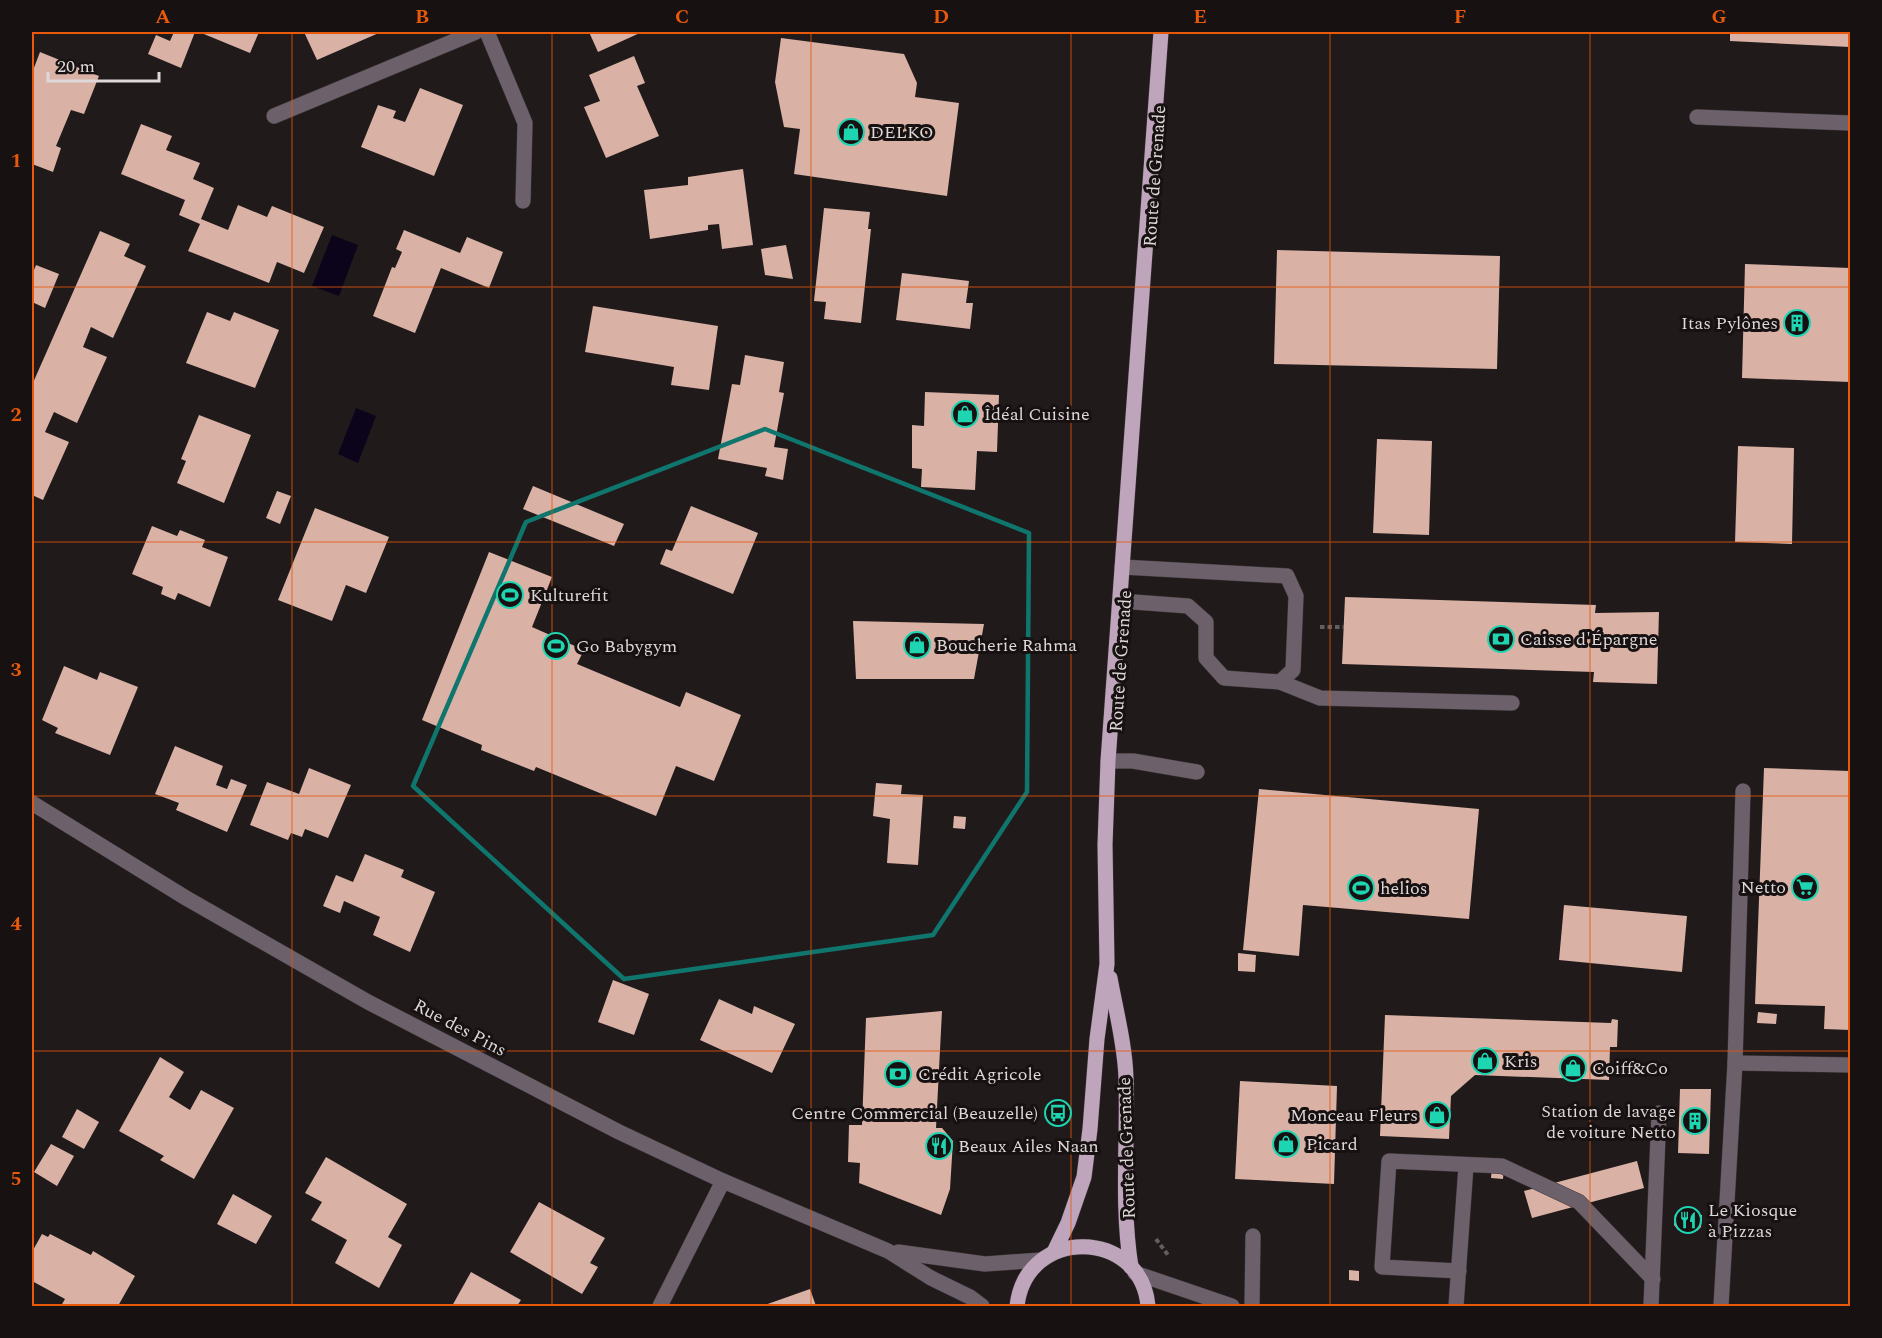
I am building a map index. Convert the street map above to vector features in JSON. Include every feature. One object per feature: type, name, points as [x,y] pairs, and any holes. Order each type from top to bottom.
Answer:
[{"type":"main road","name":"Route de Grenade","points":[[1017,1306],[1023,1283],[1047,1256],[1068,1223],[1084,1177],[1107,964],[1105,845],[1108,760],[1161,32]]},
{"type":"main road","name":"Route de Grenade","points":[[1107,964],[1126,1077],[1125,1230],[1133,1270],[1142,1285],[1148,1306]]},
{"type":"main road","points":[[1047,1256],[1074,1246],[1095,1247],[1114,1254],[1133,1270]]},
{"type":"street","points":[[274,116],[476,32]]},
{"type":"street","points":[[487,32],[525,123],[523,201]]},
{"type":"street","points":[[1697,117],[1851,123]]},
{"type":"street","points":[[1122,567],[1287,576],[1296,596],[1293,670],[1280,681]]},
{"type":"street","points":[[1120,601],[1188,606],[1206,622],[1206,658],[1224,678],[1280,681],[1320,698],[1512,703]]},
{"type":"street","points":[[1108,760],[1133,761],[1197,772]]},
{"type":"street","points":[[1721,1306],[1735,1063],[1743,791]]},
{"type":"street","name":"Rue des Pins","points":[[32,803],[314,973],[619,1132],[723,1181],[888,1251],[931,1278],[970,1297],[981,1306]]},
{"type":"street","points":[[1735,1063],[1851,1065]]},
{"type":"street","points":[[1651,1306],[1659,1113]]},
{"type":"street","points":[[1459,1271],[1382,1267],[1389,1161],[1502,1166],[1579,1202],[1653,1279]]},
{"type":"street","points":[[1456,1306],[1466,1166]]},
{"type":"street","points":[[660,1306],[723,1181]]},
{"type":"street","points":[[1252,1306],[1253,1236]]},
{"type":"street","name":"Rue des Pins","points":[[888,1251],[938,1260],[985,1264],[1047,1256]]},
{"type":"street","points":[[931,1278],[938,1260]]},
{"type":"street","points":[[1133,1270],[1232,1306]]},
{"type":"path","name":"Route de Grenade","points":[[1153,1236],[1174,1261]]},
{"type":"highlighted area","points":[[765,429],[1029,533],[1027,792],[933,935],[624,979],[413,786],[526,522]]},
{"type":"shaded area","points":[[332,235],[358,245],[339,296],[312,286]]},
{"type":"shaded area","points":[[356,408],[376,416],[358,463],[338,454]]},
{"type":"building","points":[[174,32],[195,32],[181,68],[148,54],[156,35],[170,41]]},
{"type":"building","points":[[199,32],[259,32],[250,53]]},
{"type":"building","points":[[304,32],[381,32],[317,60]]},
{"type":"building","points":[[589,32],[642,32],[598,52]]},
{"type":"building","points":[[1730,32],[1850,32],[1850,47],[1730,41]]},
{"type":"building","points":[[781,38],[904,54],[917,83],[915,97],[959,103],[947,196],[794,174],[800,129],[784,127],[775,82]]},
{"type":"building","points":[[40,52],[99,76],[84,114],[71,110],[56,146],[61,148],[53,172],[32,164],[32,73]]},
{"type":"building","points":[[634,56],[645,83],[637,86],[659,136],[606,158],[584,107],[600,101],[589,75]]},
{"type":"building","points":[[420,88],[463,105],[434,176],[361,147],[378,105],[396,111],[393,118],[405,122]]},
{"type":"building","points":[[141,124],[172,136],[166,150],[200,163],[193,179],[214,188],[201,219],[228,230],[238,205],[267,217],[272,206],[324,227],[304,273],[277,262],[269,283],[188,251],[200,224],[179,215],[185,200],[121,174]]},
{"type":"building","points":[[743,169],[753,245],[722,249],[719,224],[708,225],[708,230],[650,239],[644,190],[688,185],[688,177]]},
{"type":"building","points":[[824,208],[870,212],[868,229],[871,229],[861,323],[824,319],[826,302],[814,301]]},
{"type":"building","points":[[404,230],[460,253],[467,237],[503,252],[489,288],[441,268],[415,333],[373,316],[392,267],[395,268],[402,252],[396,249]]},
{"type":"building","points":[[100,231],[130,244],[124,256],[146,266],[113,338],[91,327],[83,347],[107,357],[77,423],[54,412],[45,432],[69,442],[43,500],[32,495],[32,385]]},
{"type":"building","points":[[786,245],[793,279],[765,275],[761,249]]},
{"type":"building","points":[[1277,250],[1500,256],[1497,369],[1274,364]]},
{"type":"building","name":"Itas Pylônes","points":[[1745,264],[1850,268],[1850,382],[1742,378]]},
{"type":"building","points":[[36,265],[59,274],[45,308],[32,302],[32,275]]},
{"type":"building","points":[[902,273],[969,281],[966,303],[973,303],[970,329],[896,320]]},
{"type":"building","points":[[593,306],[718,326],[709,390],[671,385],[674,367],[585,352]]},
{"type":"building","points":[[207,312],[230,321],[234,312],[279,330],[255,388],[186,363]]},
{"type":"building","points":[[745,355],[784,362],[779,392],[784,393],[774,447],[788,449],[783,480],[765,476],[767,468],[718,459],[732,384],[740,385]]},
{"type":"building","points":[[925,392],[999,395],[997,452],[977,451],[975,490],[921,487],[922,469],[912,468],[912,425],[924,426]]},
{"type":"building","points":[[199,415],[251,435],[224,503],[177,483],[186,461],[181,459]]},
{"type":"building","points":[[1377,439],[1432,441],[1429,535],[1373,533]]},
{"type":"building","points":[[1738,446],[1794,448],[1792,544],[1735,542]]},
{"type":"building","points":[[533,486],[624,524],[614,546],[523,509]]},
{"type":"building","points":[[277,491],[291,496],[280,524],[266,518]]},
{"type":"building","points":[[691,506],[758,533],[733,594],[660,564],[666,549],[672,551]]},
{"type":"building","points":[[315,508],[389,537],[366,593],[346,585],[332,621],[278,600]]},
{"type":"building","points":[[152,526],[177,536],[180,530],[205,540],[202,547],[228,557],[210,607],[178,593],[175,600],[161,594],[163,587],[132,574]]},
{"type":"building","points":[[489,552],[552,577],[532,627],[584,650],[577,664],[680,707],[686,692],[741,715],[714,781],[676,766],[656,816],[536,767],[534,771],[481,750],[482,745],[422,720]]},
{"type":"building","name":"Caisse d'Épargne","points":[[1345,597],[1596,605],[1595,613],[1659,612],[1657,684],[1593,682],[1594,672],[1342,664]]},
{"type":"building","name":"Boucherie Rahma","points":[[853,621],[984,624],[974,679],[856,679]]},
{"type":"building","points":[[64,666],[97,680],[100,672],[138,687],[110,755],[55,733],[58,728],[42,720]]},
{"type":"building","points":[[175,746],[223,766],[216,785],[227,789],[231,779],[247,785],[227,832],[176,810],[179,803],[155,794]]},
{"type":"building","points":[[309,768],[351,785],[328,838],[305,829],[302,837],[291,833],[288,840],[250,825],[267,782],[299,794]]},
{"type":"building","name":"Netto","points":[[1764,768],[1850,771],[1850,1030],[1824,1029],[1825,1006],[1755,1004]]},
{"type":"building","points":[[876,783],[902,785],[901,794],[923,795],[918,865],[887,863],[890,819],[873,816]]},
{"type":"building","name":"helios","points":[[1259,789],[1479,809],[1469,919],[1303,905],[1299,956],[1243,950]]},
{"type":"building","points":[[954,816],[966,817],[965,829],[953,828]]},
{"type":"building","points":[[365,854],[404,870],[401,877],[435,892],[410,952],[373,935],[380,917],[344,901],[340,913],[323,906],[336,875],[353,882]]},
{"type":"building","points":[[1564,905],[1687,916],[1682,972],[1559,960]]},
{"type":"building","points":[[1238,953],[1256,955],[1255,972],[1238,971]]},
{"type":"building","points":[[613,980],[649,994],[634,1035],[598,1022]]},
{"type":"building","points":[[719,999],[752,1014],[754,1006],[795,1024],[772,1073],[700,1040]]},
{"type":"building","points":[[942,1011],[936,1128],[942,1128],[953,1141],[950,1189],[941,1215],[859,1183],[860,1163],[848,1162],[849,1125],[862,1125],[866,1018]]},
{"type":"building","points":[[1758,1012],[1777,1014],[1776,1024],[1757,1023]]},
{"type":"building","points":[[1385,1015],[1611,1023],[1612,1019],[1618,1020],[1617,1047],[1610,1047],[1609,1080],[1475,1075],[1451,1096],[1449,1139],[1380,1136]]},
{"type":"building","points":[[160,1057],[184,1072],[169,1097],[190,1110],[201,1090],[234,1108],[194,1179],[160,1160],[164,1156],[119,1131]]},
{"type":"building","name":"Picard","points":[[1240,1081],[1337,1086],[1334,1184],[1235,1179]]},
{"type":"building","name":"Station de lavage de voiture Netto","points":[[1680,1089],[1711,1089],[1709,1154],[1678,1153]]},
{"type":"building","points":[[77,1109],[99,1122],[84,1149],[62,1137]]},
{"type":"building","points":[[51,1144],[74,1156],[57,1186],[34,1172]]},
{"type":"building","points":[[326,1157],[407,1204],[388,1237],[402,1245],[379,1288],[335,1263],[347,1240],[311,1220],[322,1202],[305,1193]]},
{"type":"building","points":[[1637,1161],[1644,1188],[1532,1218],[1524,1191]]},
{"type":"building","points":[[1492,1167],[1504,1168],[1503,1179],[1491,1178]]},
{"type":"building","points":[[233,1194],[272,1216],[256,1244],[217,1224]]},
{"type":"building","points":[[539,1202],[605,1238],[590,1263],[598,1267],[582,1294],[510,1252]]},
{"type":"building","name":"Le Kiosque à Pizzas","points":[[1675,1214],[1702,1215],[1701,1227],[1697,1231],[1678,1230],[1674,1225]]},
{"type":"building","points":[[42,1234],[48,1237],[50,1234],[91,1255],[93,1251],[135,1276],[118,1306],[61,1306],[65,1299],[32,1281],[32,1252]]},
{"type":"building","points":[[1349,1270],[1359,1271],[1359,1281],[1349,1280]]},
{"type":"building","points":[[471,1272],[521,1300],[517,1306],[452,1306]]},
{"type":"building","points":[[810,1289],[816,1306],[762,1306]]},
{"type":"place","name":"DELKO","points":[[851,132]]},
{"type":"place","name":"Itas Pylônes","points":[[1797,323]]},
{"type":"place","name":"Îdéal Cuisine","points":[[965,414]]},
{"type":"place","name":"Kulturefit","points":[[510,595]]},
{"type":"place","name":"Caisse d'Épargne","points":[[1501,639]]},
{"type":"place","name":"Boucherie Rahma","points":[[917,645]]},
{"type":"place","name":"Go Babygym","points":[[556,646]]},
{"type":"place","name":"Netto","points":[[1805,887]]},
{"type":"place","name":"helios","points":[[1361,888]]},
{"type":"place","name":"Kris","points":[[1485,1061]]},
{"type":"place","name":"Coiff&Co","points":[[1573,1068]]},
{"type":"place","name":"Crédit Agricole","points":[[898,1074]]},
{"type":"place","name":"Centre Commercial (Beauzelle)","points":[[1058,1113]]},
{"type":"place","name":"Monceau Fleurs","points":[[1437,1115]]},
{"type":"place","name":"Station de lavage de voiture Netto","points":[[1695,1121]]},
{"type":"place","name":"Picard","points":[[1286,1144]]},
{"type":"place","name":"Beaux Ailes Naan","points":[[939,1146]]},
{"type":"place","name":"Le Kiosque à Pizzas","points":[[1688,1220]]}]
